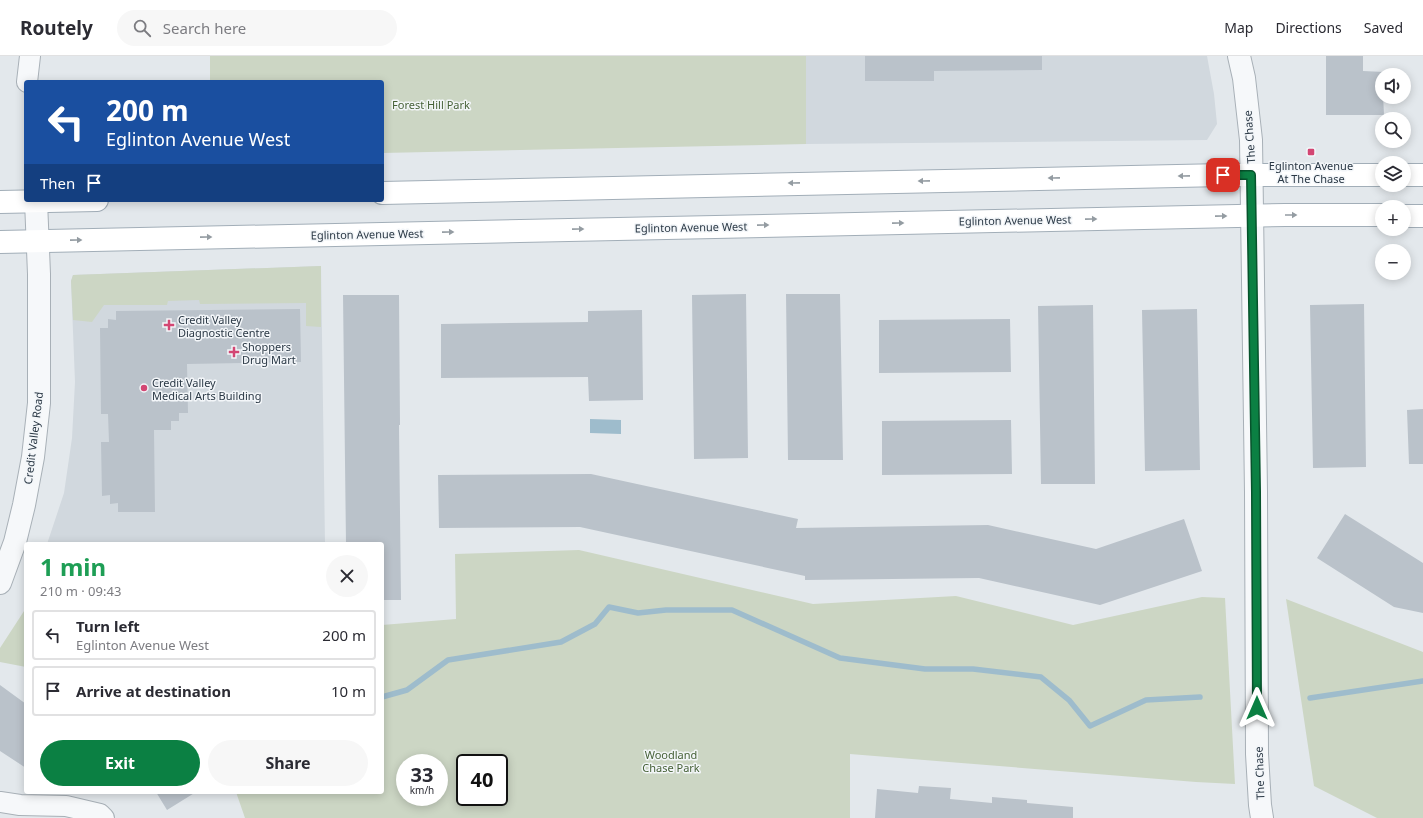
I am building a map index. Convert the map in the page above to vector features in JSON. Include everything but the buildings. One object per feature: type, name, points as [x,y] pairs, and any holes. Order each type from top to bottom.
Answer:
[{"type":"main road","points":[[384,193],[856,182],[1251,175],[1375,175]]},
{"type":"main road","points":[[1411,175],[1423,175]]},
{"type":"main road","points":[[0,202],[24,201]]},
{"type":"main road","name":"Eglinton Avenue West","points":[[0,242],[1252,215],[1375,215]]},
{"type":"main road","points":[[1411,216],[1423,216]]},
{"type":"street","points":[[27,80],[30,56]]},
{"type":"street","name":"The Chase","points":[[1239,56],[1244,78],[1251,140],[1258,754],[1262,818]]},
{"type":"street","name":"Credit Valley Road","points":[[0,583],[15,542],[24,505],[33,457],[38,411],[39,274],[36,202]]},
{"type":"street","points":[[0,802],[20,805],[66,806],[100,814],[104,818]]},
{"type":"shaded area","points":[[806,56],[1207,56],[1214,94],[1217,124],[1207,140],[806,144]]},
{"type":"shaded area","points":[[321,266],[325,542],[48,542],[64,493],[72,438],[75,382],[71,281],[73,275]]},
{"type":"green space","name":"Forest Hill Park","points":[[210,56],[806,56],[806,144],[384,153],[384,80],[210,80]]},
{"type":"green space","points":[[321,266],[321,327],[306,326],[306,303],[200,304],[199,300],[168,301],[167,305],[104,305],[92,322],[73,320],[71,281],[73,275]]},
{"type":"green space","name":"Woodland Chase Park","points":[[579,550],[813,604],[956,596],[1073,625],[1202,597],[1225,598],[1235,784],[850,754],[850,818],[245,818],[237,794],[384,794],[384,625],[456,619],[455,554]]},
{"type":"green space","points":[[1286,599],[1423,652],[1423,818],[1377,818],[1314,786]]},
{"type":"green space","points":[[24,611],[24,667],[0,662],[0,648]]},
{"type":"water","points":[[590,419],[621,420],[621,434],[590,433]]},
{"type":"waterway","points":[[384,696],[407,690],[448,660],[561,642],[595,624],[609,607],[638,613],[666,610],[732,610],[840,658],[925,669],[973,669],[1041,677],[1069,700],[1090,726],[1146,700],[1200,697]]},
{"type":"waterway","points":[[1310,698],[1423,681]]},
{"type":"place","name":"Eglinton Avenue At The Chase","points":[[1311,152]]},
{"type":"place","name":"Credit Valley Diagnostic Centre","points":[[169,325]]},
{"type":"place","name":"Shoppers Drug Mart","points":[[234,352]]},
{"type":"place","name":"Credit Valley Medical Arts Building","points":[[144,388]]},
{"type":"route","points":[[1223,175],[1251,175],[1256,492],[1257,708]]}]
